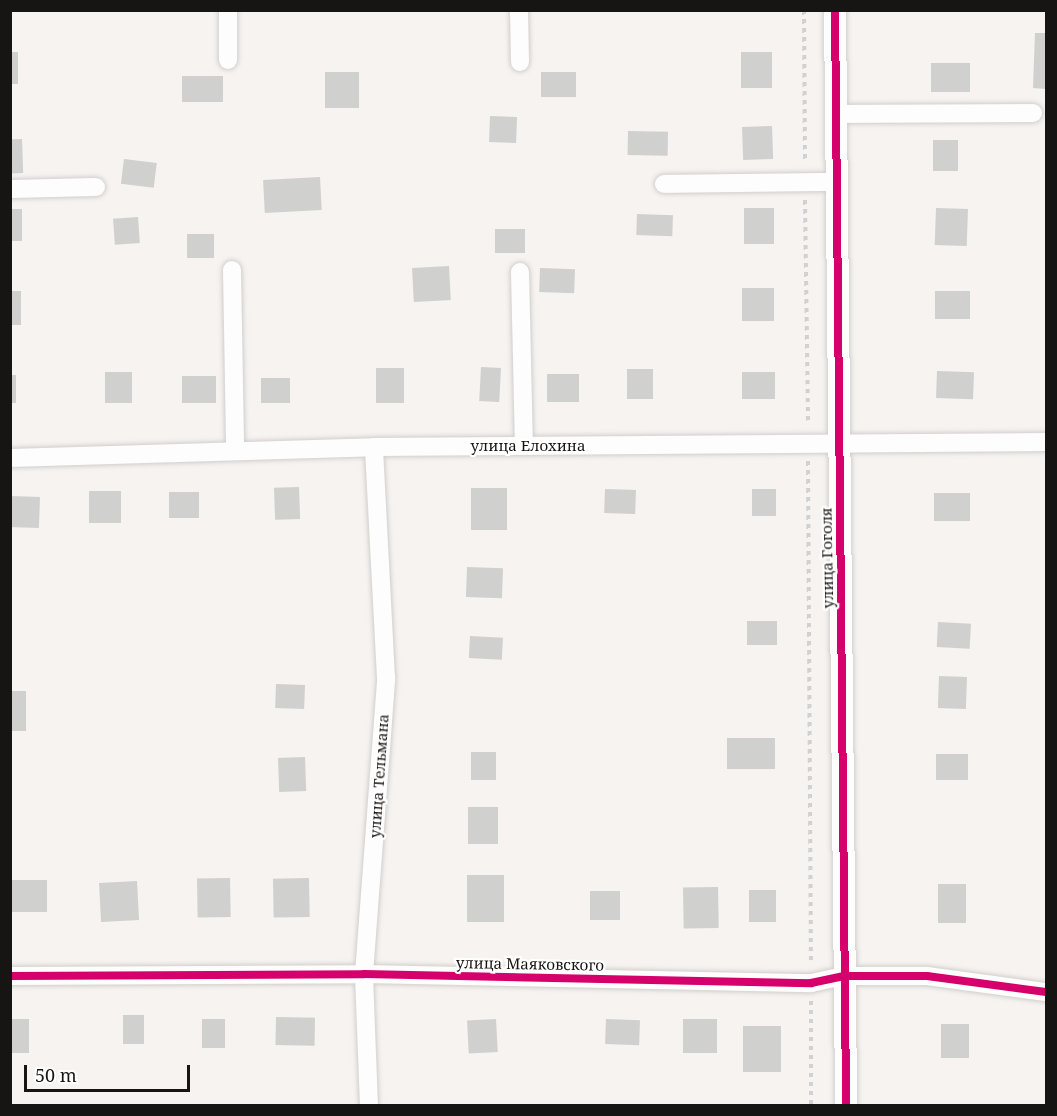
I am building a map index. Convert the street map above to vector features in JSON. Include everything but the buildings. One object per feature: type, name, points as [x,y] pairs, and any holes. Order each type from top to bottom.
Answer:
[{"type":"street","points":[[228,10],[228,60]]},
{"type":"street","points":[[519,10],[520,62]]},
{"type":"street","name":"улица Гоголя","points":[[836,10],[834,114],[846,1106]]},
{"type":"street","points":[[834,114],[1033,113]]},
{"type":"street","points":[[664,184],[835,182]]},
{"type":"street","points":[[10,189],[96,187]]},
{"type":"street","points":[[232,270],[235,449]]},
{"type":"street","points":[[520,272],[524,446]]},
{"type":"street","name":"улица Елохина","points":[[10,458],[235,449],[1047,442]]},
{"type":"street","name":"улица Тельмана","points":[[369,1106],[364,974],[386,678],[374,447]]},
{"type":"street","name":"улица Маяковского","points":[[10,976],[364,974],[811,983],[846,976],[927,976],[1047,992]]},
{"type":"path","points":[[804,10],[811,1106]]},
{"type":"cycle path","points":[[835,10],[846,1106]]},
{"type":"cycle path","points":[[10,976],[364,974],[811,983],[845,976],[927,976],[1046,992]]}]
